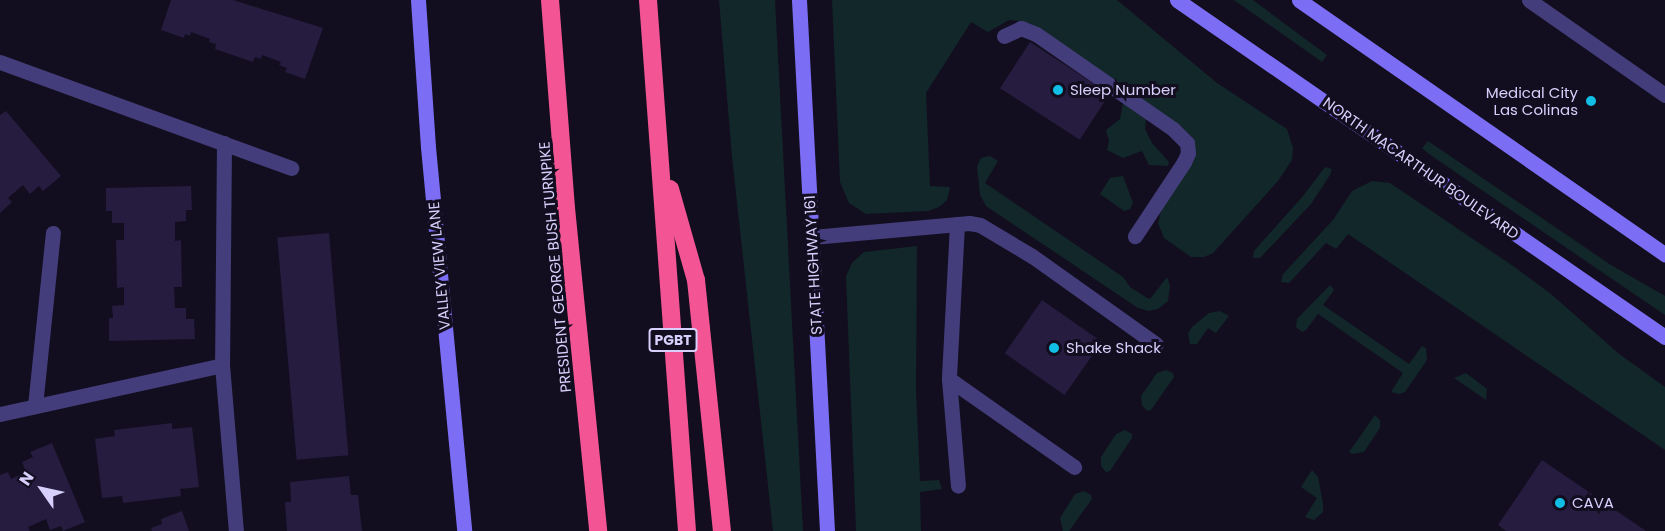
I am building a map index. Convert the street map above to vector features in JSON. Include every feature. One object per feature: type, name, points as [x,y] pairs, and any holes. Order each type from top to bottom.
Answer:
[{"type":"highway","name":"PRESIDENT GEORGE BUSH TURNPIKE","points":[[550,0],[566,208],[598,531]]},
{"type":"highway","name":"PGBT","points":[[648,0],[687,531]]},
{"type":"highway","points":[[660,149],[696,280],[722,531]]},
{"type":"main road","name":"VALLEY VIEW LANE","points":[[418,0],[428,147],[464,531]]},
{"type":"main road","name":"STATE HIGHWAY 161","points":[[799,0],[827,531]]},
{"type":"main road","name":"NORTH MACARTHUR BOULEVARD","points":[[1177,0],[1665,337]]},
{"type":"main road","points":[[1299,0],[1665,254]]},
{"type":"lane","points":[[1529,0],[1665,95]]},
{"type":"lane","points":[[1004,36],[1021,28],[1036,34],[1173,129],[1186,142],[1188,153],[1184,162],[1135,236]]},
{"type":"lane","points":[[0,62],[291,168]]},
{"type":"lane","points":[[224,143],[222,365],[236,531]]},
{"type":"lane","points":[[812,237],[969,223],[990,229],[1156,344]]},
{"type":"lane","points":[[957,224],[949,379],[958,486]]},
{"type":"lane","points":[[35,406],[53,233]]},
{"type":"lane","points":[[0,414],[222,365]]},
{"type":"lane","points":[[949,379],[1074,467]]},
{"type":"green space","points":[[719,0],[775,0],[803,531],[773,531],[732,157]]},
{"type":"green space","points":[[832,0],[1117,0],[1217,83],[1287,129],[1293,148],[1292,160],[1278,181],[1213,253],[1204,257],[1191,257],[1164,238],[1158,223],[1162,208],[1195,157],[1195,143],[1191,136],[1022,21],[1009,20],[988,32],[971,22],[926,93],[930,186],[950,187],[947,200],[939,207],[928,211],[866,214],[849,203],[840,182]]},
{"type":"green space","points":[[1234,0],[1253,0],[1327,55],[1322,62]]},
{"type":"green space","points":[[1123,103],[1146,119],[1145,129],[1152,143],[1169,162],[1168,166],[1149,165],[1142,151],[1123,158],[1107,150],[1109,141],[1106,130],[1120,119]]},
{"type":"green space","points":[[1428,141],[1611,265],[1665,296],[1665,315],[1429,154],[1422,148]]},
{"type":"green space","points":[[990,156],[998,161],[985,183],[1123,277],[1130,287],[1147,298],[1150,299],[1167,277],[1170,286],[1168,301],[1158,309],[1149,311],[1138,308],[986,206],[980,195],[977,166],[981,158]]},
{"type":"green space","points":[[1325,167],[1332,169],[1330,175],[1311,204],[1260,258],[1253,258],[1254,251],[1303,196]]},
{"type":"green space","points":[[1123,176],[1133,203],[1130,209],[1124,211],[1100,194],[1110,178]]},
{"type":"green space","points":[[1372,181],[1390,183],[1513,266],[1551,294],[1618,353],[1665,387],[1665,450],[1348,234],[1336,249],[1326,243],[1289,283],[1281,282],[1283,274],[1333,220],[1352,191]]},
{"type":"green space","points":[[917,246],[916,390],[920,481],[939,480],[942,489],[920,492],[921,531],[856,531],[846,276],[852,263],[864,252]]},
{"type":"green space","points":[[1330,285],[1334,290],[1323,305],[1409,364],[1422,346],[1426,348],[1427,360],[1405,392],[1399,394],[1391,392],[1403,373],[1318,314],[1306,330],[1302,332],[1296,327],[1297,319]]},
{"type":"green space","points":[[1220,311],[1229,316],[1216,333],[1208,328],[1197,344],[1190,344],[1188,333],[1192,327],[1209,313]]},
{"type":"green space","points":[[1166,370],[1173,373],[1174,377],[1151,410],[1147,411],[1142,405],[1141,396],[1157,373]]},
{"type":"green space","points":[[1466,373],[1487,389],[1486,400],[1454,378]]},
{"type":"green space","points":[[1375,415],[1380,420],[1380,428],[1364,452],[1352,454],[1349,452]]},
{"type":"green space","points":[[1125,430],[1132,434],[1132,438],[1110,471],[1106,472],[1101,466],[1101,457],[1116,434]]},
{"type":"green space","points":[[1312,470],[1318,477],[1323,504],[1323,512],[1314,520],[1305,517],[1317,498],[1301,487]]},
{"type":"green space","points":[[1084,491],[1091,495],[1092,499],[1069,531],[1063,531],[1060,518],[1075,494]]},
{"type":"building","points":[[171,0],[233,0],[323,28],[305,79],[285,72],[287,68],[279,65],[281,62],[262,55],[261,59],[255,57],[253,62],[215,49],[216,44],[209,42],[210,39],[191,32],[190,36],[185,34],[184,38],[161,30]]},
{"type":"building","points":[[1030,42],[1110,94],[1080,140],[1000,88]]},
{"type":"building","points":[[6,111],[61,176],[43,191],[39,186],[30,194],[23,185],[8,198],[12,202],[0,213],[0,115]]},
{"type":"building","points":[[191,186],[192,210],[186,210],[186,221],[175,222],[175,241],[181,240],[182,287],[174,287],[175,308],[186,308],[186,319],[194,319],[195,339],[109,341],[109,318],[113,318],[112,306],[124,305],[124,287],[117,288],[116,240],[124,240],[124,223],[112,223],[112,211],[106,211],[106,188]]},
{"type":"building","points":[[329,233],[348,455],[297,460],[277,238]]},
{"type":"building","name":"Shake Shack","points":[[1042,300],[1102,342],[1065,395],[1005,353]]},
{"type":"building","points":[[172,423],[172,429],[192,427],[199,487],[180,489],[181,496],[123,503],[122,496],[102,498],[95,439],[115,436],[114,430]]},
{"type":"building","points":[[52,443],[85,522],[63,531],[61,526],[50,530],[46,519],[28,527],[30,531],[0,531],[0,475],[8,472],[11,479],[26,472],[22,462],[33,457],[30,452]]},
{"type":"building","points":[[1542,460],[1646,531],[1506,531],[1498,525]]},
{"type":"building","points":[[349,476],[351,495],[358,495],[362,531],[287,531],[285,502],[291,502],[290,482]]},
{"type":"building","points":[[182,511],[189,531],[152,531],[151,528],[162,524],[161,519]]},
{"type":"place","name":"Sleep Number","points":[[1058,90]]},
{"type":"place","name":"Medical City Las Colinas","points":[[1591,101]]},
{"type":"place","name":"Shake Shack","points":[[1054,348]]},
{"type":"place","name":"CAVA","points":[[1560,503]]}]
